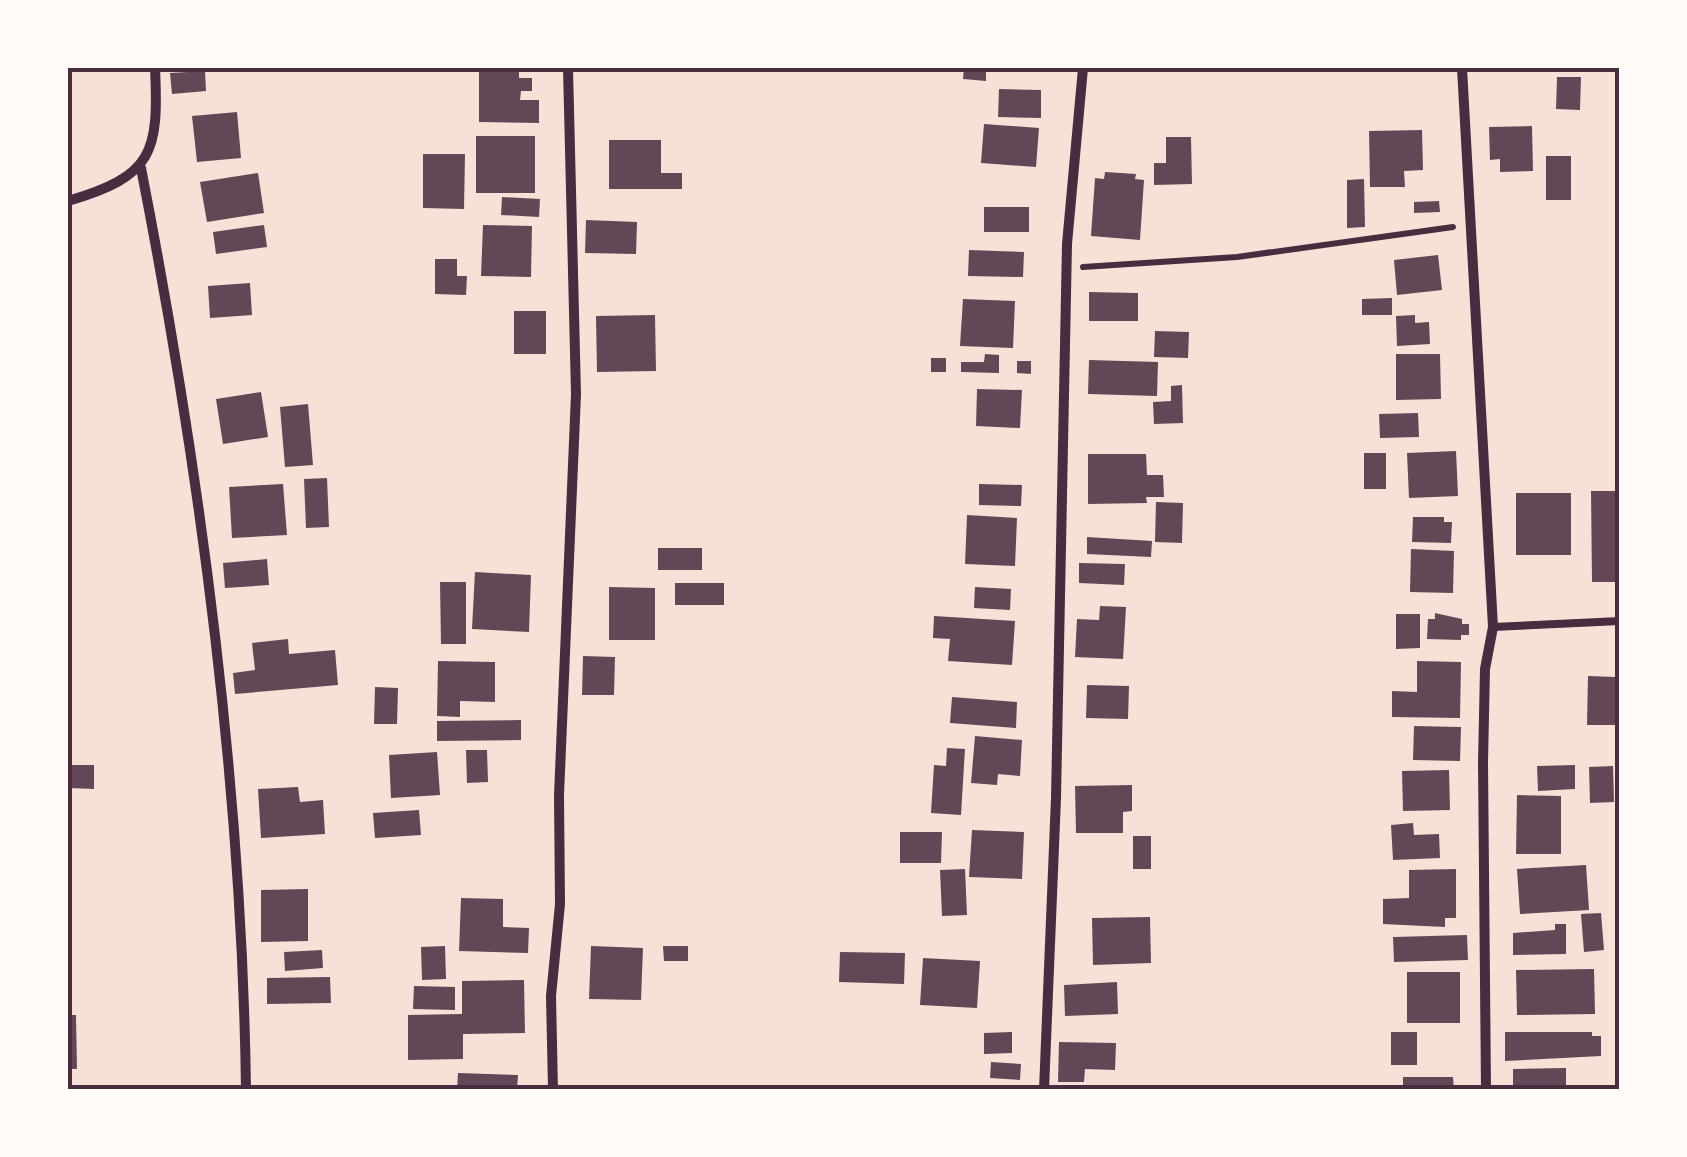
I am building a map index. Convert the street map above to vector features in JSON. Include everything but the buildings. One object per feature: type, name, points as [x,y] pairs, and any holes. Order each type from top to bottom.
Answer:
[{"type":"street","points":[[155,68],[157,119],[141,168],[193,467],[236,853],[246,1090]]},
{"type":"street","points":[[553,1090],[550,996],[560,904],[559,795],[576,394],[568,68]]},
{"type":"street","points":[[1044,1090],[1056,798],[1066,267],[1083,68]]},
{"type":"street","points":[[1462,68],[1476,271],[1475,369],[1493,627],[1485,669],[1483,744],[1486,1090]]},
{"type":"street","points":[[68,201],[105,190],[141,168]]},
{"type":"lane","points":[[1493,627],[1620,622]]},
{"type":"path","points":[[1066,267],[1237,257],[1470,224]]}]
